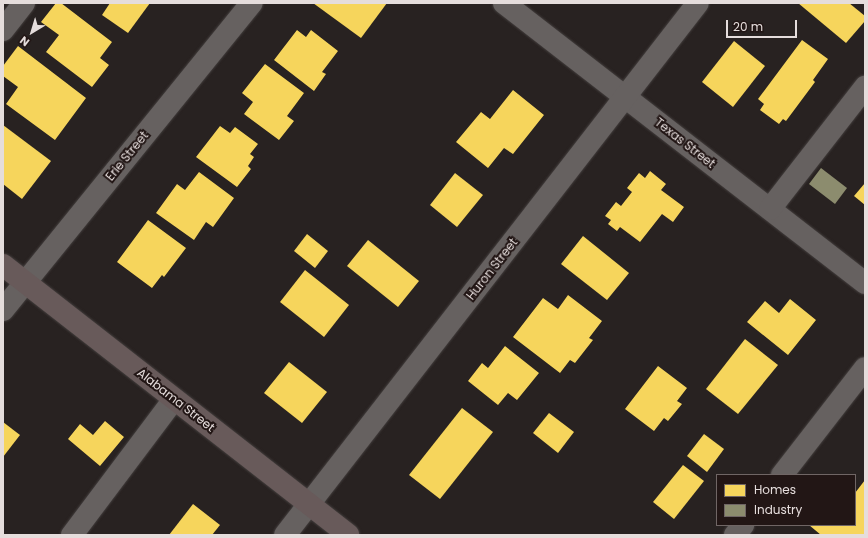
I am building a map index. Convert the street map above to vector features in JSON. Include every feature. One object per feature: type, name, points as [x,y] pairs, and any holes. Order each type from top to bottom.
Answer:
[{"type":"main road","name":"Alabama Street","points":[[3,265],[348,535]]},
{"type":"street","points":[[3,30],[24,3]]},
{"type":"street","name":"Erie Street","points":[[3,310],[252,3]]},
{"type":"street","name":"Texas Street","points":[[504,3],[627,97],[865,284]]},
{"type":"street","name":"Huron Street","points":[[285,535],[627,97],[698,3]]},
{"type":"street","points":[[770,209],[865,87]]},
{"type":"street","points":[[783,474],[865,368]]},
{"type":"street","points":[[72,535],[174,398]]},
{"type":"street","points":[[735,535],[742,526]]},
{"type":"building: Homes","points":[[56,3],[61,3],[112,42],[100,58],[109,65],[92,87],[46,52],[59,35],[41,22]]},
{"type":"building: Homes","points":[[110,3],[150,3],[128,33],[102,15]]},
{"type":"building: Homes","points":[[313,3],[387,3],[361,38]]},
{"type":"building: Homes","points":[[798,3],[849,3],[865,16],[865,21],[846,43]]},
{"type":"building: Homes","points":[[297,30],[306,37],[311,30],[338,51],[322,72],[326,74],[314,91],[274,60]]},
{"type":"building: Homes","points":[[802,40],[828,59],[813,80],[815,82],[786,121],[783,119],[779,124],[760,110],[764,104],[758,99]]},
{"type":"building: Homes","points":[[734,41],[765,66],[733,107],[702,82]]},
{"type":"building: Homes","points":[[18,46],[86,98],[55,140],[6,104],[18,87],[3,76],[3,66]]},
{"type":"building: Homes","points":[[265,64],[304,93],[287,116],[294,121],[279,140],[244,114],[253,102],[242,93]]},
{"type":"building: Homes","points":[[513,90],[544,115],[513,154],[504,148],[488,168],[456,142],[481,112],[490,119]]},
{"type":"building: Homes","points":[[3,125],[51,161],[22,199],[3,184]]},
{"type":"building: Homes","points":[[220,126],[230,133],[235,127],[258,144],[250,154],[254,157],[248,166],[251,169],[237,187],[196,157]]},
{"type":"building: Homes","points":[[650,171],[666,184],[661,190],[684,207],[673,222],[662,214],[640,242],[620,227],[617,231],[608,224],[611,220],[605,216],[616,202],[621,206],[632,192],[627,188],[639,173],[645,178]]},
{"type":"building: Homes","points":[[199,172],[234,198],[213,227],[206,222],[194,240],[156,213],[177,184],[185,190]]},
{"type":"building: Homes","points":[[455,173],[483,195],[457,227],[430,205]]},
{"type":"building: Homes","points":[[865,183],[865,205],[854,196]]},
{"type":"building: Homes","points":[[148,220],[186,248],[164,277],[162,275],[152,288],[117,262]]},
{"type":"building: Homes","points":[[307,234],[328,251],[315,268],[294,251]]},
{"type":"building: Homes","points":[[583,236],[629,273],[607,300],[561,264]]},
{"type":"building: Homes","points":[[368,240],[419,281],[398,307],[347,266]]},
{"type":"building: Homes","points":[[305,270],[349,305],[324,337],[280,302]]},
{"type":"building: Homes","points":[[568,295],[602,321],[589,338],[593,340],[575,363],[570,360],[560,373],[513,337],[543,298],[558,309]]},
{"type":"building: Homes","points":[[790,299],[816,320],[788,355],[747,322],[765,301],[779,313]]},
{"type":"building: Homes","points":[[745,339],[778,365],[738,414],[706,389]]},
{"type":"building: Homes","points":[[505,346],[539,373],[517,400],[508,393],[498,405],[468,381],[482,363],[488,368]]},
{"type":"building: Homes","points":[[289,362],[327,392],[302,423],[264,393]]},
{"type":"building: Homes","points":[[658,366],[687,388],[677,401],[682,404],[668,421],[664,418],[654,431],[625,409]]},
{"type":"building: Homes","points":[[462,408],[493,432],[440,499],[409,475]]},
{"type":"building: Homes","points":[[549,413],[574,432],[558,453],[533,433]]},
{"type":"building: Homes","points":[[105,421],[124,437],[100,466],[68,439],[80,424],[93,435]]},
{"type":"building: Homes","points":[[3,422],[20,435],[3,457]]},
{"type":"building: Homes","points":[[704,434],[724,449],[707,472],[687,456]]},
{"type":"building: Homes","points":[[683,465],[704,481],[674,519],[653,502]]},
{"type":"building: Homes","points":[[865,480],[865,535],[821,535],[810,526],[856,526],[856,492]]},
{"type":"building: Homes","points":[[193,504],[220,525],[212,535],[169,535]]},
{"type":"building: Industry","points":[[821,168],[847,188],[835,204],[809,184]]}]
